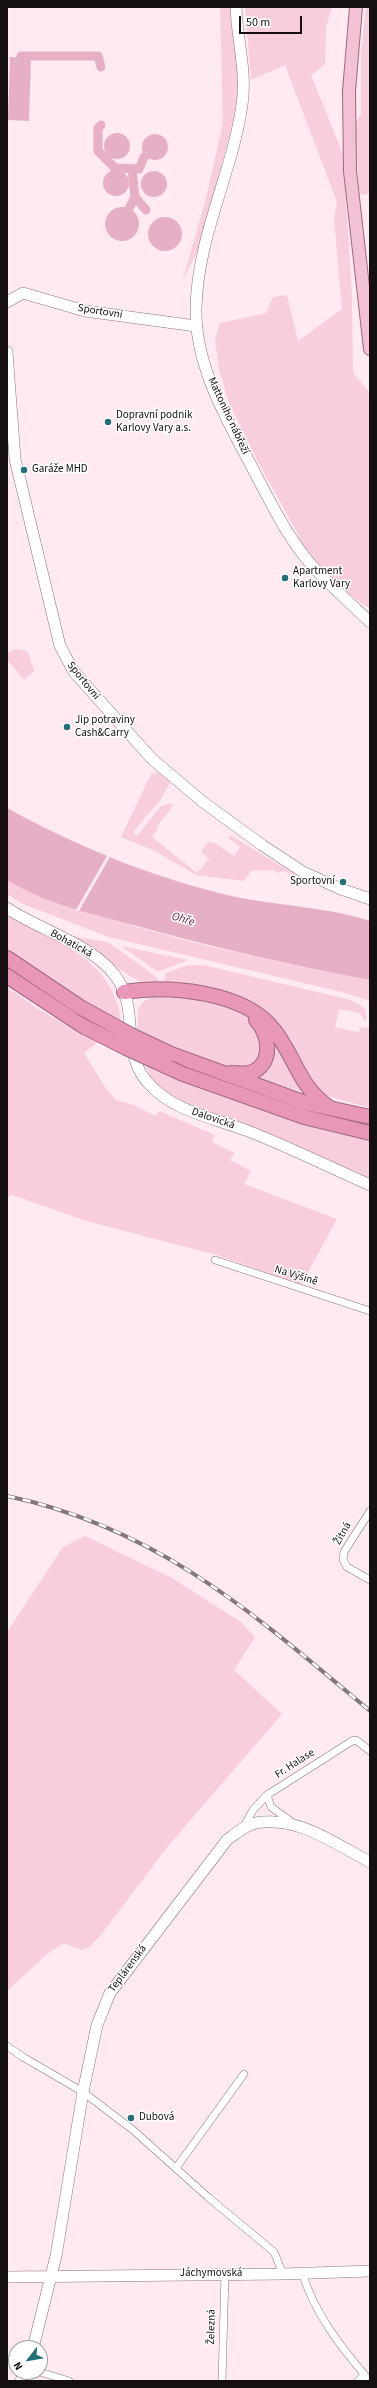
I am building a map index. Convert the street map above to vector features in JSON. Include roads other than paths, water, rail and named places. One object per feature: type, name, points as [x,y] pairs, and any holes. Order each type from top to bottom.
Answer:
[{"type":"highway","points":[[7,958],[80,1007],[131,1035],[172,1054],[306,1103],[370,1117]]},
{"type":"highway","points":[[7,976],[83,1026],[126,1048],[183,1074],[304,1116],[370,1133]]},
{"type":"highway","points":[[124,992],[158,989],[185,991],[229,1001],[252,1010],[265,1019],[283,1043],[298,1074],[312,1092],[330,1108]]},
{"type":"highway","points":[[218,1072],[248,1074],[254,1071],[264,1061],[267,1053],[268,1044],[260,1024],[229,1001]]},
{"type":"main road","points":[[356,7],[349,91],[350,171],[370,349]]},
{"type":"street","name":"Mattoniho nábřeží","points":[[236,7],[243,61],[242,103],[234,144],[211,219],[201,261],[196,326],[215,394],[288,533],[316,570],[370,622]]},
{"type":"street","name":"Sportovní","points":[[7,302],[23,293],[85,311],[196,326]]},
{"type":"street","name":"Sportovní","points":[[7,352],[14,459],[60,646],[74,672],[152,759],[203,802],[262,845],[303,872],[341,889],[370,898]]},
{"type":"street","name":"Bohatická","points":[[7,908],[100,961],[120,982],[124,992]]},
{"type":"street","name":"Dalovická","points":[[124,992],[135,1066],[156,1091],[186,1109],[248,1131],[370,1185]]},
{"type":"street","name":"Na Výšině","points":[[215,1260],[370,1311]]},
{"type":"street","name":"Žitná","points":[[370,1511],[344,1552],[343,1560],[347,1567],[370,1580]]},
{"type":"street","name":"Fr. Halase","points":[[267,1795],[352,1741],[356,1740],[370,1751]]},
{"type":"street","points":[[243,1829],[253,1810],[267,1795],[271,1807],[296,1825]]},
{"type":"street","name":"Teplárenská","points":[[35,2340],[51,2275],[83,2092],[97,2025],[110,1993],[227,1840],[243,1829],[255,1823],[278,1822],[296,1825],[370,1862]]},
{"type":"street","points":[[7,2046],[83,2092],[133,2130],[274,2252],[283,2274]]},
{"type":"street","points":[[176,2168],[244,2074]]},
{"type":"street","name":"Jáchymovská","points":[[7,2277],[225,2273],[283,2274],[370,2270]]},
{"type":"street","points":[[302,2272],[308,2294],[325,2322],[370,2381]]},
{"type":"street","name":"Železná","points":[[222,2381],[225,2273]]},
{"type":"street","points":[[48,2374],[69,2381]]},
{"type":"street","points":[[358,2381],[364,2375]]},
{"type":"water","points":[[10,57],[31,58],[29,121],[8,120]]},
{"type":"water","points":[[117,133],[126,137],[130,146],[126,155],[117,159],[108,155],[104,146],[108,137]]},
{"type":"water","points":[[155,134],[164,138],[168,147],[164,156],[155,160],[146,156],[142,147],[146,138]]},
{"type":"water","points":[[116,170],[125,174],[129,183],[125,192],[116,196],[107,192],[103,183],[107,174]]},
{"type":"water","points":[[154,171],[163,175],[167,184],[163,193],[154,197],[145,193],[141,184],[145,175]]},
{"type":"water","points":[[119,207],[125,207],[129,208],[136,214],[139,224],[138,231],[132,238],[125,241],[119,241],[115,240],[108,234],[105,227],[105,221],[106,217],[112,210]]},
{"type":"water","points":[[162,217],[168,217],[172,218],[179,224],[182,234],[181,241],[175,248],[168,251],[162,251],[158,250],[151,244],[148,237],[148,231],[149,227],[155,220]]},
{"type":"water","name":"Ohře","points":[[7,808],[90,849],[176,881],[236,897],[354,916],[370,921],[370,980],[192,941],[68,907],[21,888],[7,880]]},
{"type":"waterway","points":[[21,60],[21,56],[98,56],[101,67]]},
{"type":"waterway","points":[[101,125],[98,128],[98,151],[115,168],[139,169],[144,157],[154,149]]},
{"type":"waterway","points":[[124,218],[135,197],[132,169]]},
{"type":"waterway","points":[[135,197],[146,210]]},
{"type":"railway","points":[[7,1496],[62,1510],[112,1530],[158,1553],[245,1609],[370,1711]]},
{"type":"place","name":"Dopravní podnik Karlovy Vary a.s.","points":[[108,422]]},
{"type":"place","name":"Garáže MHD","points":[[24,470]]},
{"type":"place","name":"Apartment Karlovy Vary","points":[[285,578]]},
{"type":"place","name":"Jip potraviny Cash&Carry","points":[[67,727]]},
{"type":"place","name":"Sportovní","points":[[343,882]]},
{"type":"place","name":"Dubová","points":[[131,2118]]}]
